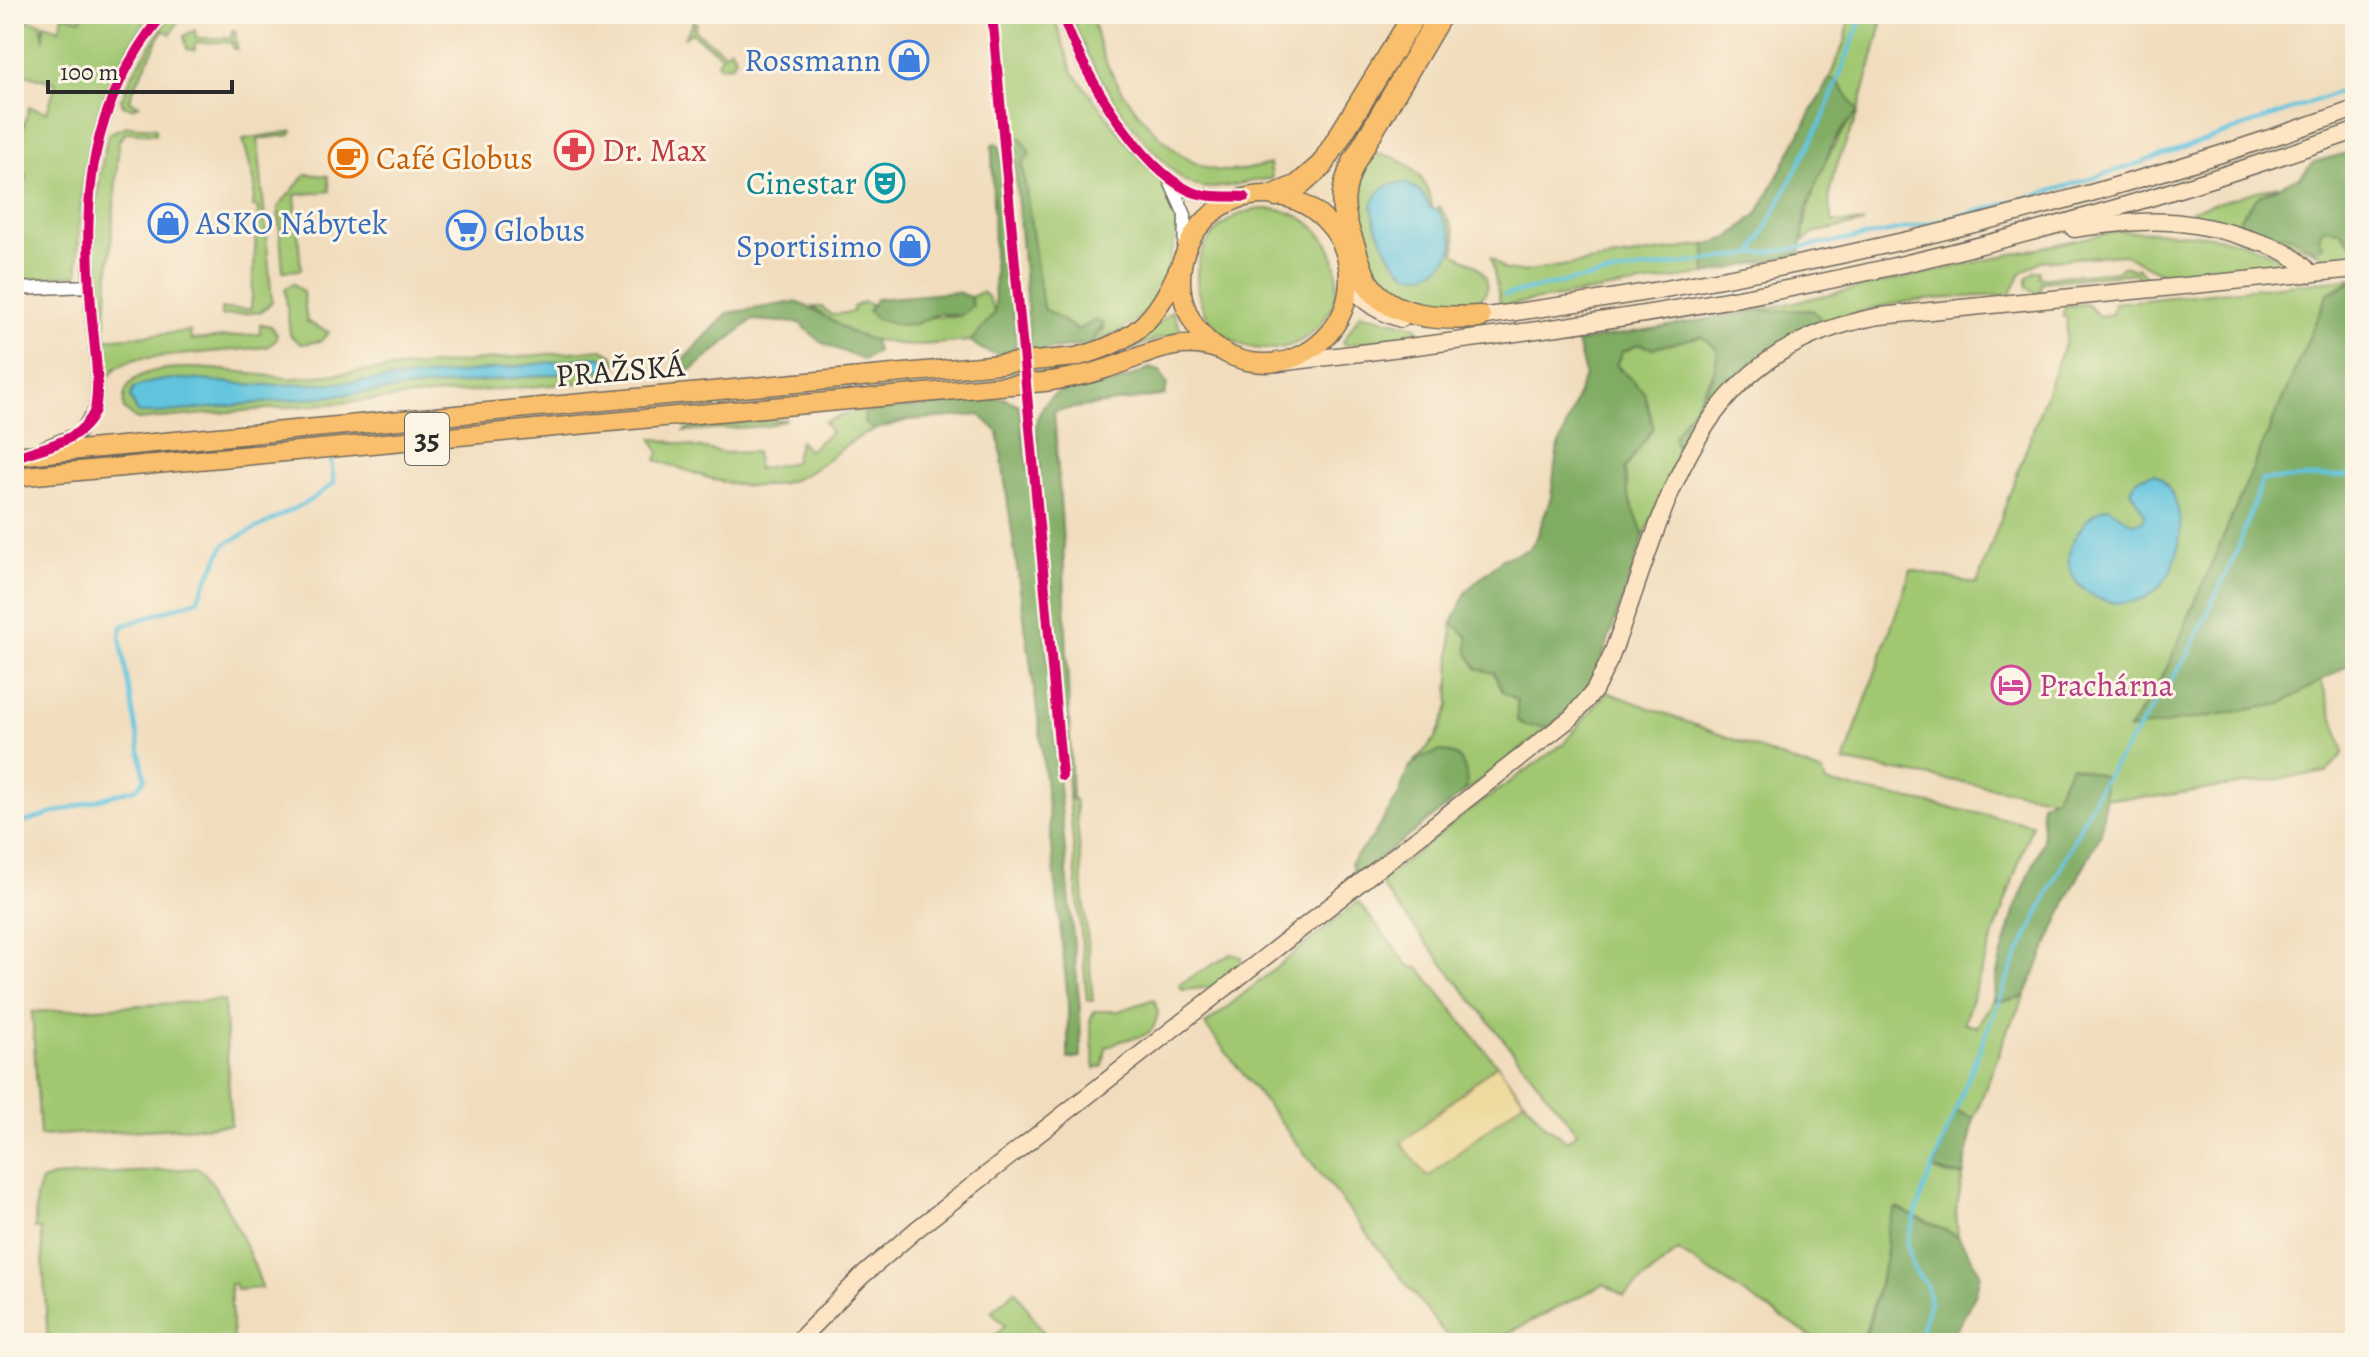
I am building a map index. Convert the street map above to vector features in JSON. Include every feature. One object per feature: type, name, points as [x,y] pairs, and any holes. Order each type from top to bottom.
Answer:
[{"type":"highway","points":[[1276,195],[1298,186],[1322,165],[1415,14]]},
{"type":"highway","points":[[1337,235],[1329,214],[1331,195],[1441,14]]},
{"type":"highway","points":[[1365,140],[1346,177],[1341,205],[1366,280],[1381,298],[1400,309],[1434,316],[1479,317]]},
{"type":"main road","points":[[2355,109],[2164,173],[1929,237],[1714,282],[1479,317],[1425,322],[1392,316],[1365,301],[1354,287],[1337,235],[1313,209],[1276,195],[1245,197],[1208,217],[1194,234],[1184,256],[1181,282],[1188,312],[1201,333],[1219,350],[1250,362],[1278,363],[1668,311],[1837,279],[2013,238],[2173,192],[2355,131]]},
{"type":"main road","points":[[2013,238],[2143,220],[2183,221],[2288,252],[2311,274]]},
{"type":"main road","name":"PRAŽSKÁ","points":[[16,456],[1076,357],[1114,344],[1148,323],[1164,302],[1184,256]]},
{"type":"main road","points":[[796,1343],[861,1277],[957,1197],[1572,717],[1594,691],[1610,659],[1692,443],[1731,394],[1776,358],[1822,333],[1880,316],[2355,269]]},
{"type":"main road","points":[[1278,363],[1305,354],[1330,333],[1345,307],[1349,272]]},
{"type":"main road","name":"PRAŽSKÁ","points":[[14,477],[1044,382],[1093,373],[1170,344],[1194,343],[1219,350]]},
{"type":"street","points":[[16,456],[68,439],[91,420],[96,398],[86,217],[94,153],[122,75],[163,14]]},
{"type":"street","points":[[1062,14],[1084,67],[1106,103],[1162,170],[1184,207],[1184,256]]},
{"type":"street","points":[[1162,170],[1199,194],[1245,197]]},
{"type":"street","points":[[14,289],[89,286]]},
{"type":"green space","points":[[82,14],[150,14],[114,76],[92,138],[81,203],[78,274],[25,280],[14,263],[14,204],[27,176],[14,171],[14,121],[23,123],[20,139],[29,107],[47,112],[56,83],[14,71],[14,18],[41,23],[44,40],[44,24],[60,29],[63,15],[81,19]]},
{"type":"green space","points":[[171,14],[266,14],[186,18],[177,23],[171,34],[163,30],[132,92],[130,101],[139,105],[132,108],[123,105],[121,100],[133,73]]},
{"type":"green space","points":[[997,14],[1053,14],[1073,72],[1131,148],[1171,192],[1180,220],[1167,273],[1152,307],[1123,330],[1089,344],[1104,329],[1078,330],[1043,308],[1022,163],[1029,151],[1021,138],[1012,138],[1009,105],[1003,90]]},
{"type":"green space","points":[[1070,14],[1090,14],[1103,54],[1123,93],[1166,142],[1199,165],[1215,170],[1242,170],[1270,164],[1272,179],[1215,188],[1193,185],[1182,179],[1146,143],[1116,103],[1091,60]]},
{"type":"green space","points":[[1849,14],[1884,14],[1859,109],[1837,165],[1830,194],[1833,222],[1864,223],[1817,232],[1803,241],[1814,188],[1837,140],[1858,111],[1837,81],[1829,79],[1846,39]]},
{"type":"green space","points":[[694,21],[697,23],[694,30],[725,53],[730,48],[736,58],[732,65],[720,66],[717,62],[722,56],[691,33],[684,38]]},
{"type":"green space","points":[[195,30],[196,38],[231,38],[232,30],[235,30],[237,49],[233,49],[232,42],[195,43],[195,50],[187,49],[184,36]]},
{"type":"green space","points":[[1829,79],[1837,81],[1858,111],[1833,142],[1806,210],[1800,254],[1706,274],[1705,245],[1729,238],[1758,213]]},
{"type":"green space","points":[[126,126],[156,128],[156,134],[127,132],[119,140],[105,326],[97,312],[92,263],[100,175],[108,134]]},
{"type":"green space","points":[[293,131],[291,135],[258,139],[272,302],[261,312],[221,316],[221,309],[251,309],[258,208],[253,207],[255,184],[243,139]]},
{"type":"green space","points":[[1012,138],[1021,138],[1030,154],[1022,164],[1043,308],[1077,330],[1096,320],[1104,324],[1089,344],[1031,352]]},
{"type":"green space","points":[[996,143],[1000,146],[1016,348],[999,354],[981,349],[971,341],[995,313],[992,145]]},
{"type":"green space","points":[[2355,151],[2355,248],[2340,230],[2323,228],[2319,237],[2323,245],[2316,250],[2289,235],[2275,236],[2240,224],[2240,217],[2260,195],[2300,177],[2314,162]]},
{"type":"green space","points":[[1381,154],[1408,166],[1422,180],[1432,208],[1437,210],[1439,206],[1453,228],[1456,240],[1454,253],[1474,264],[1485,276],[1488,285],[1479,299],[1460,308],[1439,310],[1385,292],[1362,250],[1350,186],[1369,157]]},
{"type":"green space","points":[[306,174],[328,176],[330,191],[295,195],[301,270],[283,271],[278,207]]},
{"type":"green space","points":[[2278,185],[2260,195],[2240,217],[2240,224],[2195,215],[2192,210]]},
{"type":"green space","points":[[1267,209],[1294,214],[1317,229],[1332,252],[1337,279],[1332,306],[1317,329],[1294,344],[1267,349],[1240,344],[1217,329],[1202,306],[1197,279],[1202,252],[1217,229],[1240,214]]},
{"type":"green space","points":[[2323,228],[2340,230],[2355,248],[2355,263],[2333,259],[2275,236],[2289,235],[2311,248]]},
{"type":"green space","points":[[2117,231],[2183,233],[2226,239],[2247,244],[2286,262],[2280,271],[2176,280],[2123,254],[2041,261],[2021,273],[2010,295],[1893,304],[1825,324],[1813,310],[1754,311]]},
{"type":"green space","points":[[1705,245],[1706,274],[1501,306],[1491,258],[1505,270],[1521,272]]},
{"type":"green space","points":[[2122,266],[2136,270],[2137,267],[2148,278],[2139,283],[2136,273],[2042,282],[2040,293],[2034,293],[2027,287],[2027,278],[2035,271],[2040,271],[2039,278],[2117,271]]},
{"type":"green space","points":[[2355,278],[2328,293],[2167,668],[2129,729],[2281,704],[2320,677],[2344,752],[2327,772],[2155,797],[2105,798],[2102,776],[2071,766],[2054,798],[1844,762],[1911,570],[1977,584],[2066,339],[2067,318],[2062,316],[2066,305],[2087,304],[2099,316],[2112,314],[2114,303]]},
{"type":"green space","points":[[2355,281],[2355,661],[2281,704],[2129,730],[2167,668],[2328,293]]},
{"type":"green space","points":[[293,283],[303,292],[307,322],[329,332],[321,341],[301,344],[290,335],[285,289]]},
{"type":"green space","points":[[957,292],[970,297],[973,306],[960,316],[939,313],[916,324],[901,325],[877,319],[868,311],[876,299]]},
{"type":"green space","points":[[982,292],[988,297],[995,313],[971,341],[908,346],[850,335],[813,307],[822,307],[831,315],[853,312],[853,307],[863,302],[872,305],[869,311],[880,319],[901,324],[932,317],[954,317],[972,306],[970,297]]},
{"type":"green space","points":[[795,302],[851,332],[874,340],[877,352],[863,360],[820,342],[800,323],[752,320],[693,369],[683,372],[676,367],[728,313]]},
{"type":"green space","points":[[1813,310],[1825,324],[1760,358],[1721,389],[1690,427],[1679,449],[1673,437],[1713,377],[1718,350],[1701,336],[1653,348],[1639,344],[1622,352],[1616,365],[1644,392],[1653,428],[1625,469],[1628,494],[1644,537],[1599,667],[1580,697],[1550,727],[1526,726],[1517,720],[1517,700],[1503,692],[1494,673],[1477,669],[1468,653],[1468,637],[1452,623],[1467,590],[1502,559],[1529,549],[1537,537],[1551,497],[1557,452],[1585,375],[1577,342],[1754,311]]},
{"type":"green space","points":[[1172,311],[1183,334],[1163,337],[1129,350]]},
{"type":"green space","points":[[1360,314],[1416,326],[1422,335],[1345,345],[1343,342]]},
{"type":"green space","points":[[260,324],[271,326],[277,334],[275,341],[267,347],[135,359],[117,367],[102,385],[99,347],[107,339],[190,331],[191,340],[260,334]]},
{"type":"green space","points":[[1702,336],[1718,350],[1718,364],[1674,444],[1679,449],[1644,537],[1628,494],[1625,469],[1653,428],[1649,408],[1641,392],[1616,365],[1622,352],[1639,344],[1654,348]]},
{"type":"green space","points":[[602,349],[613,355],[617,364],[610,380],[137,420],[124,409],[127,388],[141,375],[163,369],[191,368],[294,378]]},
{"type":"green space","points":[[1150,368],[1160,371],[1167,384],[1165,395],[1054,411],[1063,543],[1072,799],[1069,798],[1036,422],[1042,408],[1058,393],[1115,383]]},
{"type":"green space","points":[[1003,398],[1019,405],[1032,497],[1080,1011],[1081,1057],[1068,1059],[1068,1001],[1040,731],[998,432],[980,415],[908,420],[874,430],[864,422],[865,412]]},
{"type":"green space","points":[[858,410],[865,412],[864,422],[874,430],[806,474],[787,482],[768,486],[730,484],[656,460],[659,453],[652,438],[724,453],[756,452],[757,469],[794,462],[800,441],[808,451],[831,432],[824,422]]},
{"type":"green space","points":[[787,419],[768,426],[684,431],[688,428]]},
{"type":"green space","points":[[1452,623],[1468,637],[1468,653],[1494,673],[1503,692],[1517,700],[1518,708],[1550,727],[1466,791],[1422,757],[1408,769],[1436,738],[1449,706]]},
{"type":"green space","points":[[1607,692],[1823,773],[1826,783],[2032,824],[1964,1022],[1977,1027],[1993,1000],[2006,1001],[2025,996],[2008,1029],[1974,1118],[1955,1111],[1935,1170],[1963,1176],[1956,1211],[1958,1236],[1896,1209],[1888,1227],[1885,1262],[1862,1343],[1821,1343],[1678,1251],[1624,1296],[1604,1284],[1488,1343],[1452,1343],[1205,1025],[1358,902],[1409,966],[1420,969],[1544,1124],[1567,1141],[1577,1132],[1383,888],[1382,880],[1469,811],[1563,744]]},
{"type":"green space","points":[[1441,751],[1460,759],[1466,777],[1466,791],[1361,873],[1354,875],[1351,862],[1371,839],[1399,795],[1408,769],[1422,757]]},
{"type":"green space","points":[[2071,766],[2103,776],[2105,798],[2101,833],[2068,897],[2025,996],[2006,1001],[1993,1000],[2014,912],[2043,841],[2041,803],[2054,798]]},
{"type":"green space","points":[[1069,798],[1075,799],[1093,1001],[1087,1000]]},
{"type":"green space","points":[[1231,954],[1242,957],[1241,968],[1216,987],[1182,990],[1180,984]]},
{"type":"green space","points":[[1154,999],[1158,1012],[1151,1031],[1106,1047],[1103,1066],[1095,1069],[1090,1020],[1094,1011],[1119,1011]]},
{"type":"green space","points":[[224,1000],[231,1125],[40,1136],[32,1012]]},
{"type":"green space","points":[[1955,1111],[1974,1118],[1963,1176],[1934,1170]]},
{"type":"green space","points":[[198,1168],[225,1205],[262,1288],[236,1290],[235,1284],[230,1284],[233,1343],[48,1343],[41,1229],[35,1229],[36,1197],[41,1181],[53,1177]]},
{"type":"green space","points":[[1896,1208],[1958,1236],[1980,1272],[1976,1293],[1949,1343],[1864,1343],[1885,1262],[1888,1227]]},
{"type":"green space","points":[[1015,1290],[1051,1343],[988,1343],[1005,1325],[991,1311]]},
{"type":"sand","points":[[1497,1064],[1524,1100],[1428,1177],[1401,1143]]},
{"type":"water","points":[[1406,183],[1421,192],[1430,208],[1438,210],[1453,240],[1448,258],[1436,269],[1421,275],[1406,272],[1394,261],[1380,234],[1372,207],[1376,196],[1384,188]]},
{"type":"water","points":[[600,356],[608,362],[605,369],[159,413],[138,413],[130,397],[134,388],[167,380],[249,385],[350,382]]},
{"type":"water","points":[[2154,473],[2172,493],[2180,519],[2180,537],[2170,571],[2153,592],[2131,602],[2108,602],[2088,593],[2074,578],[2069,557],[2077,534],[2098,511],[2108,507],[2133,523],[2143,521],[2145,514],[2130,490],[2137,479]]},
{"type":"waterway","points":[[1754,251],[1824,116],[1863,14]]},
{"type":"waterway","points":[[1505,295],[1601,276],[1844,240],[1952,218],[2127,167],[2355,86]]},
{"type":"waterway","points":[[14,825],[137,788],[145,779],[120,637],[122,626],[197,600],[225,544],[311,500],[334,483],[331,461]]},
{"type":"waterway","points":[[1917,1343],[1930,1302],[1926,1284],[1913,1269],[1907,1243],[1921,1197],[2011,970],[2099,788],[2187,656],[2237,551],[2262,480],[2355,475]]},
{"type":"cycle path","points":[[19,456],[73,436],[95,410],[97,372],[88,226],[96,153],[119,83],[163,14]]},
{"type":"cycle path","points":[[992,14],[1062,776]]},
{"type":"cycle path","points":[[1062,14],[1096,87],[1150,160],[1190,191],[1210,196],[1245,197]]},
{"type":"place","name":"Rossmann","points":[[909,60]]},
{"type":"place","name":"Dr. Max","points":[[574,150]]},
{"type":"place","name":"Café Globus","points":[[348,158]]},
{"type":"place","name":"Cinestar","points":[[885,183]]},
{"type":"place","name":"ASKO Nábytek","points":[[168,223]]},
{"type":"place","name":"Globus","points":[[466,230]]},
{"type":"place","name":"Sportisimo","points":[[910,246]]},
{"type":"place","name":"Prachárna","points":[[2011,685]]}]
